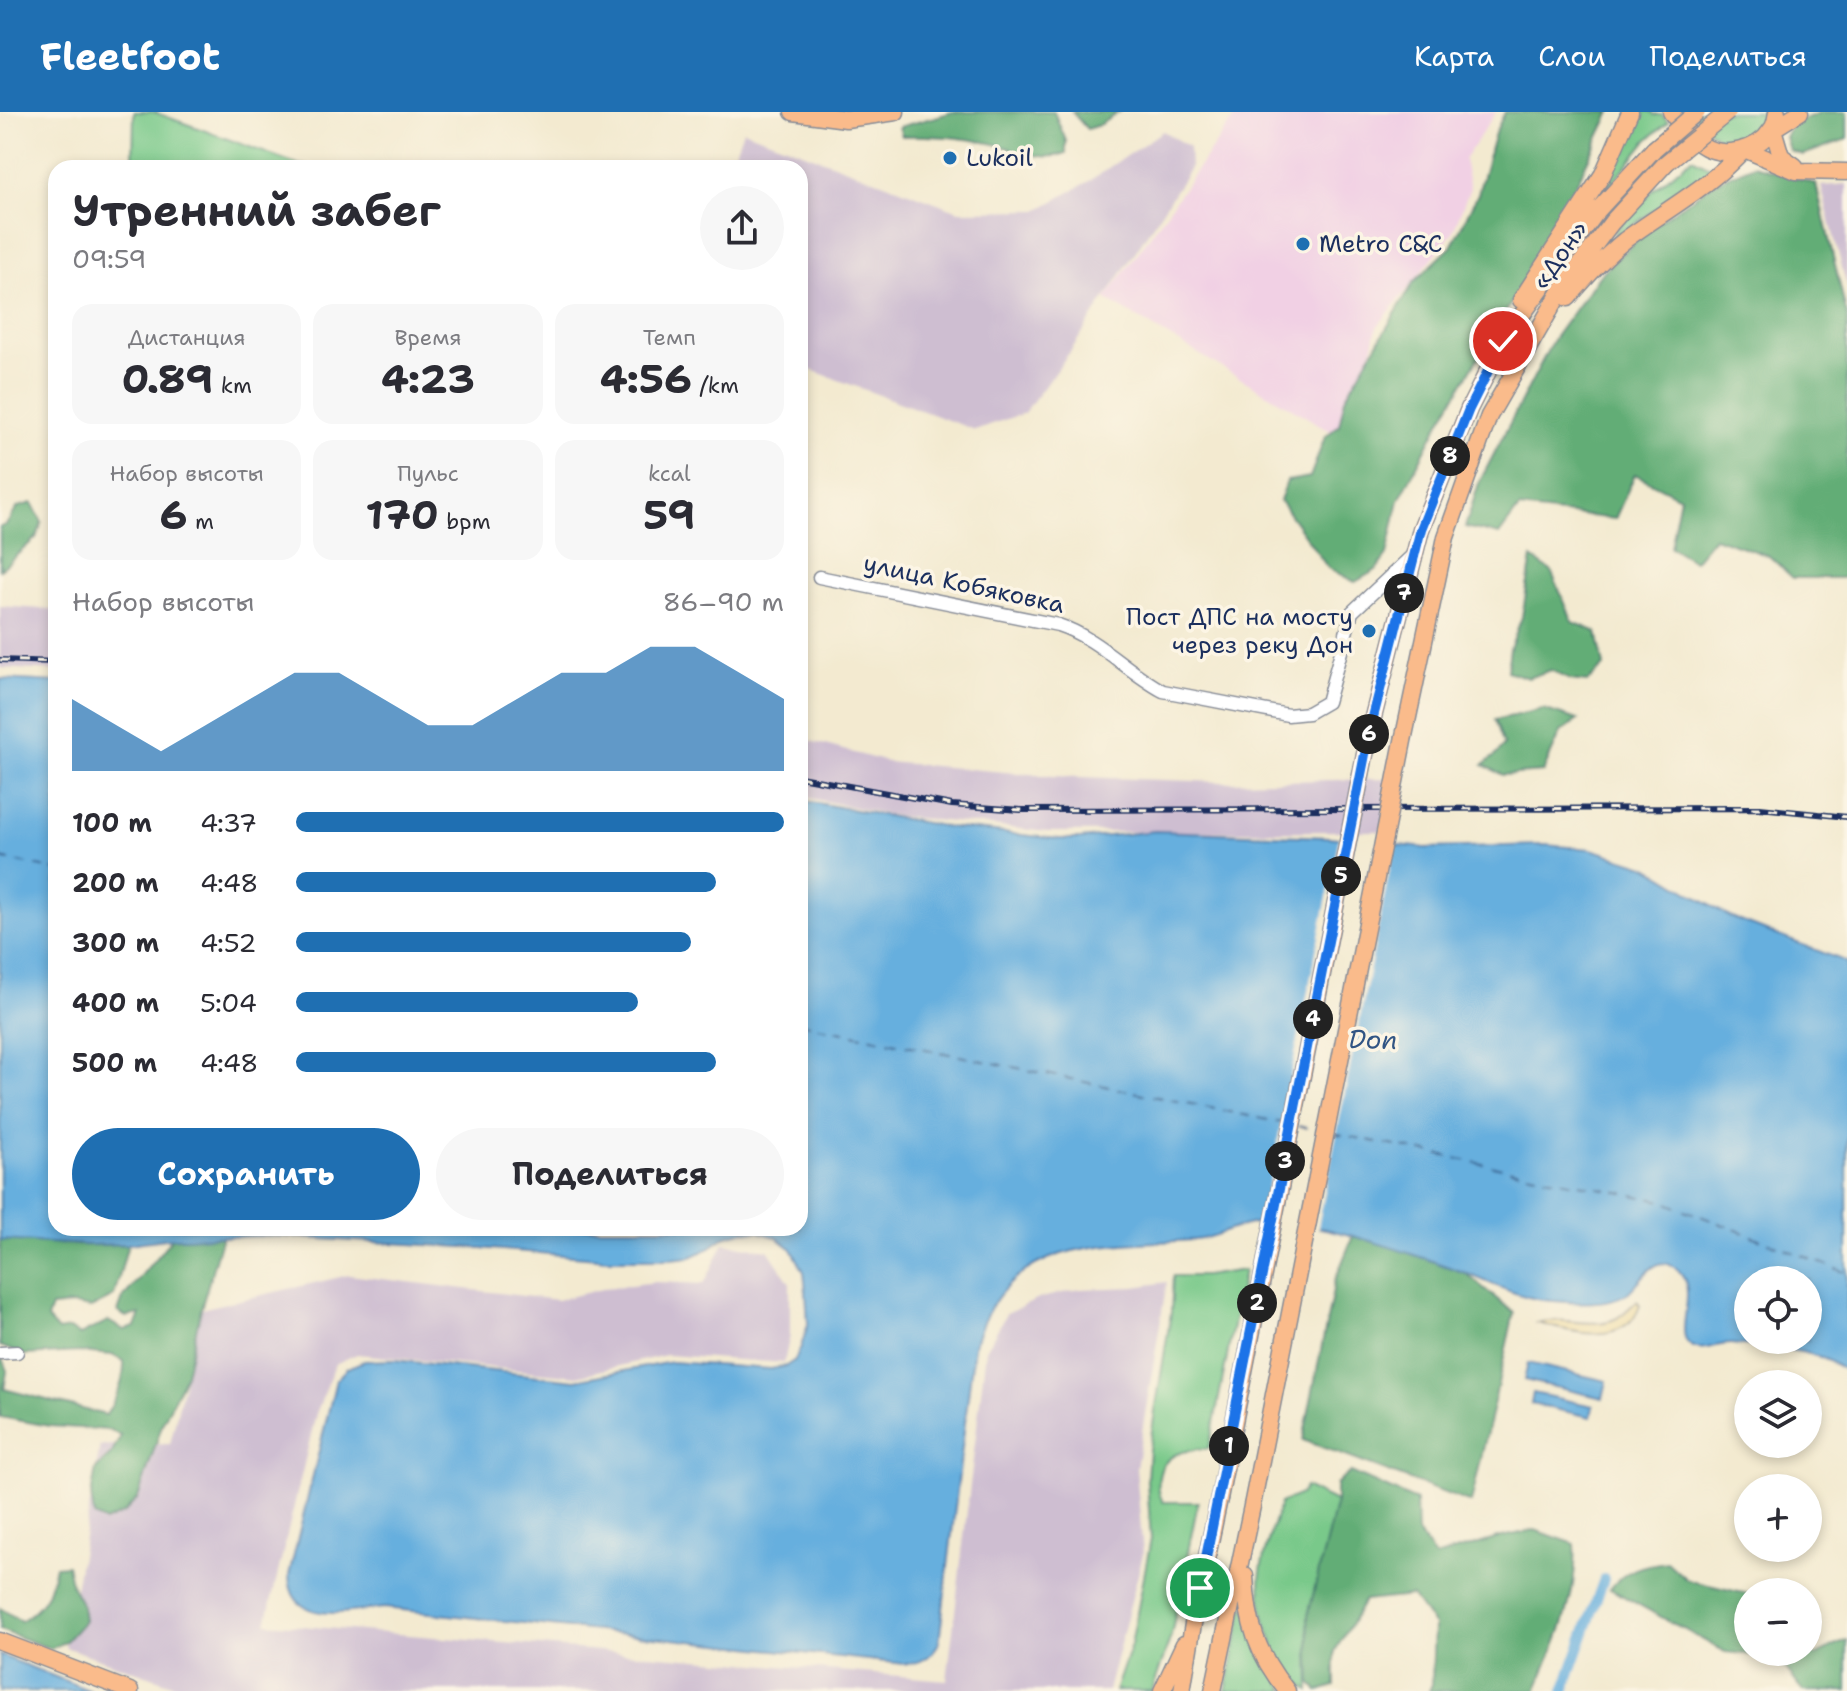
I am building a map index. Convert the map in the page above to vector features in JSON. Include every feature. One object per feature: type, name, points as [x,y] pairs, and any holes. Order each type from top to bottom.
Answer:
[{"type":"main road","points":[[798,113],[846,119],[896,112]]},
{"type":"main road","points":[[1503,341],[1508,322],[1603,174],[1630,112]]},
{"type":"main road","points":[[1671,112],[1685,130],[1704,146],[1720,152],[1752,146],[1800,112]]},
{"type":"main road","name":"«Дон»","points":[[1193,1624],[1370,729],[1421,529],[1469,409],[1503,341],[1598,210],[1654,149],[1697,112]]},
{"type":"main road","name":"«Дон»","points":[[1243,1550],[1446,537],[1489,416],[1561,291],[1612,222],[1666,163],[1728,112]]},
{"type":"main road","points":[[1777,112],[1773,129],[1781,156],[1815,173]]},
{"type":"main road","points":[[1744,149],[1784,168],[1815,173],[1847,172]]},
{"type":"main road","points":[[1514,374],[1591,271],[1622,243],[1728,167],[1744,149]]},
{"type":"main road","points":[[1213,1691],[1243,1550]]},
{"type":"main road","points":[[1243,1550],[1249,1621],[1263,1657],[1287,1691]]},
{"type":"main road","points":[[1162,1691],[1193,1624]]},
{"type":"main road","points":[[1182,1691],[1193,1624]]},
{"type":"main road","points":[[0,1641],[130,1691]]},
{"type":"street","name":"улица Кобяковка","points":[[819,577],[1058,625],[1094,642],[1163,691],[1288,715],[1308,713],[1327,702],[1352,612],[1415,553]]},
{"type":"street","points":[[0,1353],[17,1352]]},
{"type":"shaded area","points":[[1238,112],[1496,112],[1464,160],[1470,188],[1452,234],[1377,327],[1351,443],[1105,299]]},
{"type":"shaded area","points":[[743,130],[959,211],[1038,210],[1086,183],[1163,131],[1189,147],[1190,168],[1070,352],[1024,413],[975,430],[808,369],[808,160],[732,160]]},
{"type":"shaded area","points":[[1847,184],[1847,287],[1821,186]]},
{"type":"shaded area","points":[[0,606],[48,609],[48,671],[0,668]]},
{"type":"shaded area","points":[[808,740],[887,762],[1053,776],[1223,782],[1391,779],[1381,831],[1048,832],[897,816],[808,798]]},
{"type":"shaded area","points":[[724,1243],[768,1250],[790,1283],[790,1335],[784,1363],[666,1355],[577,1376],[357,1354],[335,1364],[316,1414],[266,1623],[947,1680],[986,1350],[1006,1314],[1041,1298],[1080,1289],[1135,1287],[1167,1282],[1136,1468],[1143,1554],[1108,1691],[192,1691],[65,1647],[100,1446],[170,1444],[201,1309],[349,1275],[557,1300],[606,1288],[656,1282],[704,1284]]},
{"type":"green space","points":[[134,112],[154,112],[285,160],[133,160]]},
{"type":"green space","points":[[953,112],[1054,112],[1066,141],[1066,153],[1046,156],[975,140],[902,136],[899,127]]},
{"type":"green space","points":[[1072,112],[1119,112],[1087,129]]},
{"type":"green space","points":[[1505,112],[1611,112],[1566,205],[1441,420],[1399,500],[1387,555],[1376,570],[1355,582],[1328,568],[1280,501],[1287,481],[1310,477],[1325,437],[1339,425],[1345,398],[1414,282],[1451,247],[1478,194],[1495,133]]},
{"type":"green space","points":[[1635,112],[1662,115],[1668,122],[1646,141],[1581,223]]},
{"type":"green space","points":[[1692,112],[1772,112],[1753,136],[1733,142],[1712,133]]},
{"type":"green space","points":[[1821,112],[1847,112],[1847,139],[1803,155],[1789,150],[1785,137],[1792,124]]},
{"type":"green space","points":[[1692,158],[1714,169],[1614,238],[1615,231],[1652,191]]},
{"type":"green space","points":[[1754,165],[1816,184],[1847,316],[1847,575],[1842,578],[1793,578],[1769,556],[1714,537],[1694,561],[1670,547],[1680,497],[1635,474],[1615,519],[1519,508],[1499,535],[1465,527],[1479,483],[1554,338],[1603,271],[1652,226],[1719,180]]},
{"type":"green space","points":[[32,503],[42,522],[37,537],[0,570],[0,527],[6,525],[18,507]]},
{"type":"green space","points":[[1532,558],[1551,571],[1573,622],[1597,632],[1604,666],[1587,682],[1570,680],[1551,670],[1528,678],[1507,671],[1510,648],[1522,617]]},
{"type":"green space","points":[[1543,709],[1578,720],[1561,732],[1543,772],[1503,775],[1483,765],[1504,745],[1495,720]]},
{"type":"green space","points":[[222,1236],[186,1374],[163,1422],[138,1498],[124,1513],[105,1522],[94,1516],[91,1495],[96,1469],[112,1453],[121,1436],[110,1430],[49,1426],[0,1417],[0,1353],[7,1371],[4,1389],[106,1415],[121,1383],[124,1361],[112,1355],[80,1352],[24,1355],[0,1346],[0,1240],[128,1244],[114,1296],[91,1308],[72,1305],[51,1307],[47,1319],[58,1331],[69,1329],[80,1335],[108,1321],[124,1330],[135,1327],[140,1314],[126,1317],[118,1312],[123,1298],[172,1238]]},
{"type":"green space","points":[[1353,1236],[1465,1273],[1514,1313],[1471,1503],[1303,1440],[1335,1280]]},
{"type":"green space","points":[[1244,1270],[1209,1448],[1185,1451],[1171,1457],[1165,1462],[1159,1477],[1163,1502],[1198,1502],[1171,1636],[1152,1691],[1115,1691],[1131,1645],[1151,1539],[1147,1480],[1149,1449],[1171,1313],[1173,1276],[1205,1276]]},
{"type":"green space","points":[[1351,1472],[1416,1501],[1417,1533],[1435,1557],[1535,1530],[1575,1544],[1570,1601],[1536,1691],[1429,1691],[1432,1684],[1434,1626],[1412,1596],[1364,1601],[1335,1651],[1335,1686],[1318,1691],[1311,1683],[1308,1616],[1336,1502],[1336,1484]]},
{"type":"green space","points":[[1305,1487],[1336,1502],[1308,1616],[1310,1691],[1289,1669],[1273,1642],[1263,1613],[1260,1582],[1265,1552],[1280,1503],[1301,1494]]},
{"type":"green space","points":[[1667,1562],[1687,1580],[1734,1591],[1734,1653],[1725,1652],[1610,1589],[1635,1569]]},
{"type":"green space","points":[[67,1565],[72,1587],[82,1605],[84,1621],[66,1641],[51,1649],[0,1630],[0,1608],[21,1621],[45,1598],[55,1566]]},
{"type":"green space","points":[[1244,1605],[1285,1691],[1226,1691]]},
{"type":"green space","points":[[1847,1640],[1847,1691],[1803,1691],[1785,1668],[1779,1666],[1822,1666],[1822,1652]]},
{"type":"sand","points":[[1637,1301],[1640,1305],[1633,1318],[1623,1327],[1610,1332],[1581,1333],[1538,1323],[1608,1321],[1620,1316]]},
{"type":"water","points":[[0,679],[48,682],[48,1236],[267,1236],[172,1238],[128,1244],[0,1240]]},
{"type":"water","name":"Don","points":[[808,801],[948,827],[1059,839],[1155,831],[1329,837],[1425,848],[1545,845],[1591,849],[1648,867],[1730,917],[1847,962],[1847,1371],[1808,1354],[1822,1354],[1822,1266],[1734,1266],[1734,1344],[1695,1348],[1685,1338],[1685,1281],[1679,1271],[1668,1264],[1656,1265],[1626,1294],[1608,1301],[1586,1303],[1522,1295],[1380,1244],[1294,1224],[1250,1224],[1202,1239],[1092,1247],[1062,1254],[1034,1266],[1010,1284],[989,1310],[974,1346],[939,1643],[921,1661],[905,1664],[384,1608],[324,1612],[310,1610],[299,1603],[292,1592],[289,1575],[336,1380],[347,1368],[364,1361],[394,1360],[575,1380],[672,1362],[771,1369],[786,1366],[795,1360],[808,1324],[804,1272],[792,1249],[773,1236],[808,1236]]},
{"type":"water","points":[[267,1236],[726,1236],[691,1257],[609,1259]]},
{"type":"water","points":[[1528,1363],[1607,1381],[1603,1398],[1524,1380]]},
{"type":"water","points":[[1533,1393],[1593,1406],[1591,1417],[1531,1404]]},
{"type":"water","points":[[0,1655],[91,1691],[0,1691]]},
{"type":"pier","points":[[1340,833],[1396,839],[1317,1232],[1260,1227]]},
{"type":"waterway","points":[[1564,1691],[1604,1579]]},
{"type":"ferry route","points":[[0,858],[48,868]]},
{"type":"ferry route","points":[[808,1025],[1283,1123]]},
{"type":"ferry route","points":[[1298,1126],[1319,1130]]},
{"type":"ferry route","points":[[1333,1133],[1662,1201],[1847,1273]]},
{"type":"railway","points":[[0,660],[48,662]]},
{"type":"railway","points":[[808,778],[952,805],[1021,810],[1760,808],[1847,817]]},
{"type":"place","name":"Lukoil","points":[[950,158]]},
{"type":"place","name":"Metro C&C","points":[[1303,244]]},
{"type":"place","name":"Пост ДПС на мосту через реку Дон","points":[[1369,631]]},
{"type":"route","points":[[1200,1588],[1370,729],[1421,529],[1469,409],[1503,341]]}]
